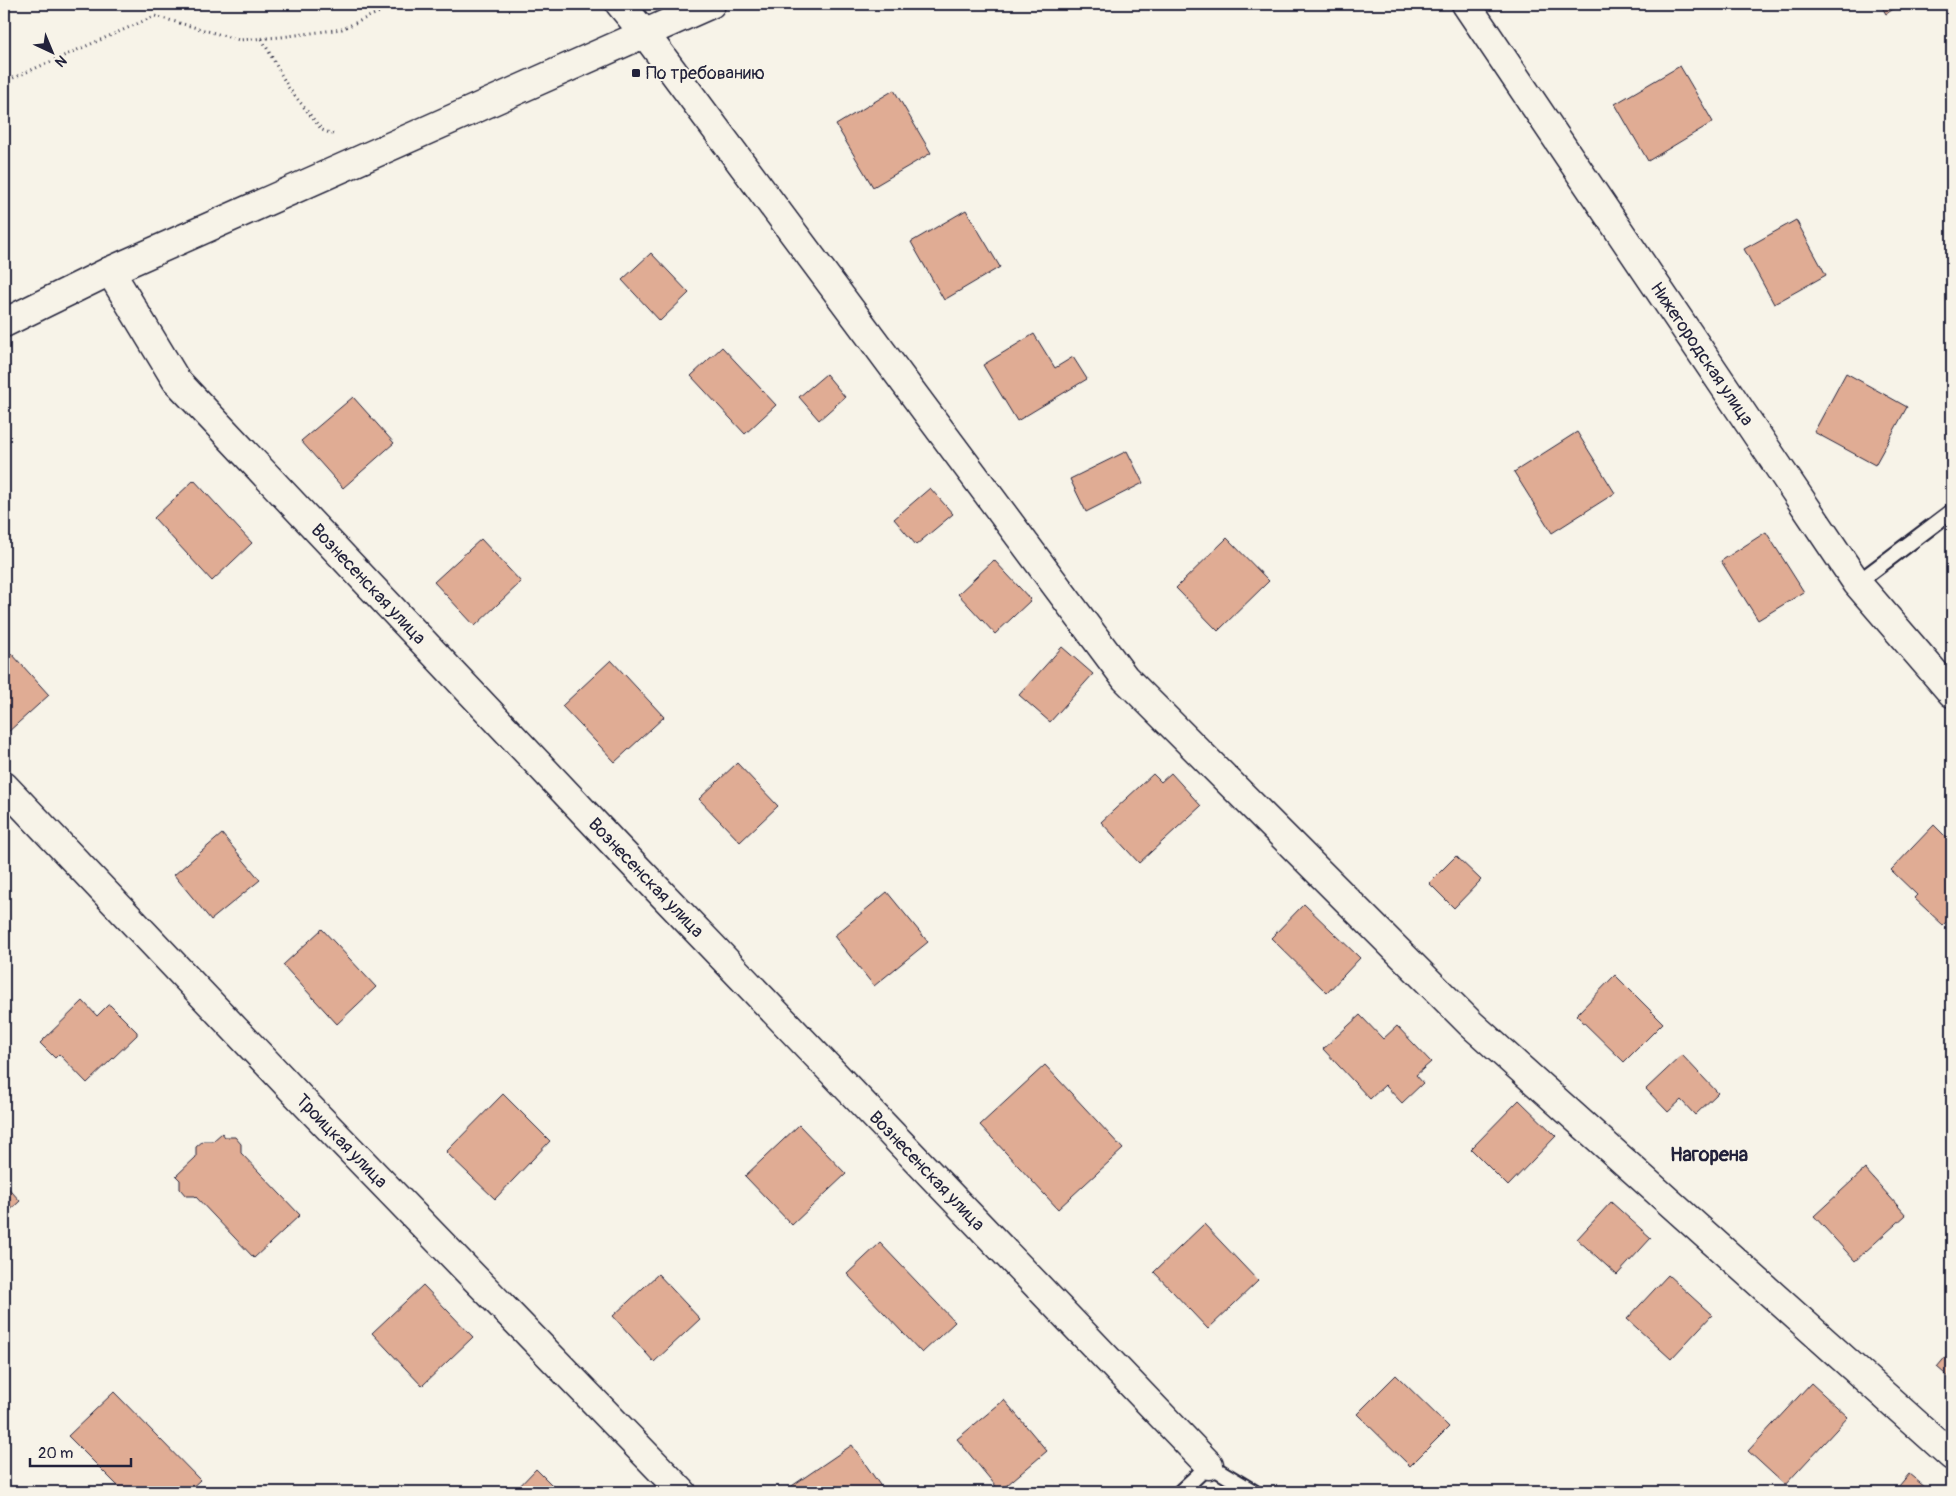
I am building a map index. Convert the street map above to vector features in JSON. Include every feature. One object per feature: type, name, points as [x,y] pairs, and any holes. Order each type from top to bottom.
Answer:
[{"type":"street","points":[[620,4],[645,34],[1125,678],[1470,1024],[1952,1456]]},
{"type":"street","points":[[4,323],[110,271],[711,4]]},
{"type":"street","name":"Нижегородская улица","points":[[1466,4],[1857,583],[1952,693]]},
{"type":"street","name":"Вознесенская улица","points":[[110,271],[176,380],[622,852],[1209,1465]]},
{"type":"street","name":"Троицкая улица","points":[[4,786],[682,1492]]},
{"type":"lane","points":[[1857,583],[1952,511]]},
{"type":"lane","points":[[1180,1492],[1209,1465],[1254,1492]]},
{"type":"path","points":[[4,82],[155,16],[239,40],[342,29],[398,4]]},
{"type":"path","points":[[262,38],[288,87],[322,130],[378,152]]},
{"type":"building","points":[[1880,4],[1901,4],[1886,14]]},
{"type":"building","points":[[1680,66],[1713,122],[1648,161],[1615,104]]},
{"type":"building","points":[[894,90],[931,153],[873,187],[836,125]]},
{"type":"building","points":[[966,210],[1000,267],[944,300],[911,242]]},
{"type":"building","points":[[1796,220],[1826,275],[1774,304],[1744,249]]},
{"type":"building","points":[[651,253],[689,293],[660,321],[622,280]]},
{"type":"building","points":[[1034,334],[1055,368],[1073,357],[1087,379],[1017,421],[983,365]]},
{"type":"building","points":[[722,347],[776,405],[745,434],[691,376]]},
{"type":"building","points":[[1846,373],[1907,407],[1875,465],[1814,432]]},
{"type":"building","points":[[826,374],[845,397],[819,420],[799,397]]},
{"type":"building","points":[[353,397],[394,443],[343,488],[301,441]]},
{"type":"building","points":[[1577,432],[1615,493],[1552,533],[1514,472]]},
{"type":"building","points":[[1127,451],[1143,483],[1086,512],[1070,479]]},
{"type":"building","points":[[194,480],[252,543],[212,581],[154,518]]},
{"type":"building","points":[[930,488],[953,514],[916,545],[894,519]]},
{"type":"building","points":[[1766,532],[1804,592],[1758,620],[1721,561]]},
{"type":"building","points":[[1227,538],[1269,581],[1218,631],[1176,588]]},
{"type":"building","points":[[481,539],[521,582],[475,626],[434,582]]},
{"type":"building","points":[[994,560],[1031,600],[995,634],[958,594]]},
{"type":"building","points":[[1062,647],[1093,674],[1050,722],[1019,695]]},
{"type":"building","points":[[12,654],[49,695],[7,733],[4,730],[4,661]]},
{"type":"building","points":[[611,660],[664,717],[615,762],[562,706]]},
{"type":"building","points":[[737,763],[778,806],[740,842],[699,799]]},
{"type":"building","points":[[1171,773],[1201,806],[1139,863],[1101,822],[1153,774],[1161,782]]},
{"type":"building","points":[[1934,825],[1952,843],[1952,916],[1943,925],[1914,898],[1917,895],[1891,870]]},
{"type":"building","points":[[222,834],[260,880],[211,920],[174,875]]},
{"type":"building","points":[[1456,856],[1481,880],[1454,908],[1429,883]]},
{"type":"building","points":[[887,892],[928,942],[874,986],[834,936]]},
{"type":"building","points":[[1304,904],[1360,958],[1327,993],[1271,938]]},
{"type":"building","points":[[322,929],[376,987],[337,1024],[283,965]]},
{"type":"building","points":[[1615,975],[1663,1023],[1624,1062],[1576,1015]]},
{"type":"building","points":[[83,1001],[97,1016],[110,1005],[137,1032],[137,1035],[87,1083],[59,1054],[55,1058],[40,1043]]},
{"type":"building","points":[[1360,1015],[1383,1039],[1397,1026],[1431,1062],[1416,1075],[1423,1083],[1402,1103],[1385,1085],[1370,1099],[1323,1049]]},
{"type":"building","points":[[1682,1055],[1718,1093],[1695,1115],[1681,1100],[1668,1112],[1646,1089]]},
{"type":"building","points":[[1045,1065],[1123,1149],[1058,1209],[980,1125]]},
{"type":"building","points":[[503,1094],[550,1141],[495,1199],[446,1152]]},
{"type":"building","points":[[1519,1100],[1556,1136],[1508,1186],[1471,1149]]},
{"type":"building","points":[[799,1125],[846,1174],[792,1225],[745,1176]]},
{"type":"building","points":[[222,1133],[225,1137],[235,1137],[241,1144],[241,1153],[300,1215],[254,1258],[195,1196],[186,1196],[180,1189],[180,1180],[176,1176],[196,1157],[196,1147],[203,1141],[213,1141]]},
{"type":"building","points":[[1865,1169],[1906,1215],[1855,1261],[1814,1216]]},
{"type":"building","points":[[4,1183],[20,1201],[4,1216]]},
{"type":"building","points":[[1611,1202],[1651,1238],[1617,1275],[1577,1239]]},
{"type":"building","points":[[1204,1224],[1258,1281],[1208,1329],[1154,1272]]},
{"type":"building","points":[[880,1243],[955,1322],[922,1353],[847,1274]]},
{"type":"building","points":[[658,1274],[700,1319],[654,1362],[613,1316]]},
{"type":"building","points":[[1668,1275],[1712,1315],[1671,1359],[1627,1319]]},
{"type":"building","points":[[423,1285],[473,1337],[422,1386],[372,1333]]},
{"type":"building","points":[[1952,1349],[1952,1380],[1937,1367]]},
{"type":"building","points":[[1396,1375],[1449,1427],[1410,1466],[1357,1414]]},
{"type":"building","points":[[1811,1383],[1848,1417],[1785,1485],[1748,1451]]},
{"type":"building","points":[[114,1392],[200,1480],[187,1492],[124,1492],[68,1436]]},
{"type":"building","points":[[1004,1400],[1047,1451],[1000,1491],[957,1439]]},
{"type":"building","points":[[852,1445],[882,1488],[876,1492],[783,1492]]},
{"type":"building","points":[[536,1469],[559,1492],[515,1491]]},
{"type":"building","points":[[1909,1474],[1931,1492],[1894,1492]]},
{"type":"place","name":"По требованию","points":[[636,73]]},
{"type":"district","name":"Нагорена","points":[[1709,1154]]}]
